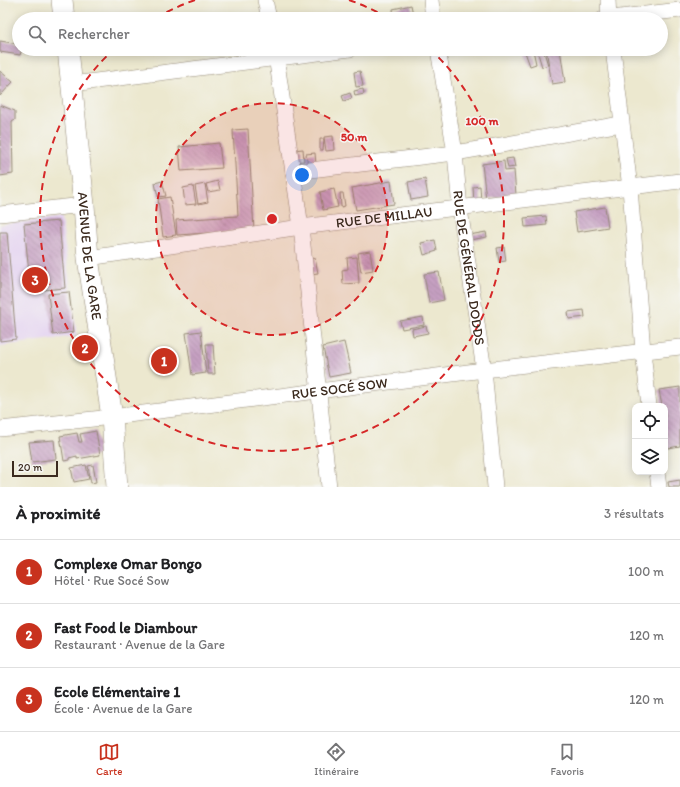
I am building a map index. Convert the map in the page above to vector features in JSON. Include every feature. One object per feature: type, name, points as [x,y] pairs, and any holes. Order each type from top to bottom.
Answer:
[{"type":"street","points":[[62,0],[63,12]]},
{"type":"street","points":[[265,0],[268,12]]},
{"type":"street","points":[[431,0],[432,12]]},
{"type":"street","points":[[607,12],[608,0]]},
{"type":"street","points":[[664,12],[680,10]]},
{"type":"street","name":"AVENUE DE LA GARE","points":[[69,56],[88,258],[112,417],[117,487]]},
{"type":"street","points":[[72,84],[262,56]]},
{"type":"street","points":[[276,56],[301,227],[329,487]]},
{"type":"street","name":"RUE DE GÉNÉRAL DODDS","points":[[439,56],[455,153],[460,209],[484,370],[495,487]]},
{"type":"street","points":[[614,56],[630,188],[649,403]]},
{"type":"street","points":[[293,172],[455,153],[621,124]]},
{"type":"street","name":"RUE DE MILLAU","points":[[88,258],[301,227],[460,209],[680,181]]},
{"type":"street","points":[[0,214],[84,205]]},
{"type":"street","name":"RUE SOCÉ SOW","points":[[0,429],[112,417],[680,347]]},
{"type":"street","points":[[657,475],[659,487]]},
{"type":"shaded area","points":[[61,217],[77,336],[0,346],[0,225]]},
{"type":"building","points":[[411,5],[412,12],[393,12],[393,9]]},
{"type":"building","points":[[0,41],[12,43],[12,54],[0,52]]},
{"type":"building","points":[[526,56],[534,56],[536,64],[530,66]]},
{"type":"building","points":[[539,56],[545,56],[548,65],[542,67]]},
{"type":"building","points":[[547,56],[561,56],[565,82],[552,84]]},
{"type":"building","points":[[0,71],[13,82],[0,96]]},
{"type":"building","points":[[360,71],[363,86],[356,87],[354,72]]},
{"type":"building","points":[[363,89],[364,94],[355,96],[354,91]]},
{"type":"building","points":[[350,93],[352,98],[344,101],[342,96]]},
{"type":"building","points":[[0,105],[15,111],[15,120],[12,122],[13,174],[0,176]]},
{"type":"building","points":[[248,129],[254,230],[177,235],[176,220],[238,216],[233,130]]},
{"type":"building","points":[[333,136],[334,150],[326,151],[324,137]]},
{"type":"building","points":[[320,139],[324,139],[323,150],[320,150]]},
{"type":"building","points":[[219,143],[222,168],[181,171],[179,147]]},
{"type":"building","points":[[303,149],[304,161],[295,162],[293,150]]},
{"type":"building","points":[[315,153],[316,165],[308,166],[306,154]]},
{"type":"building","points":[[513,158],[515,167],[508,168],[506,159]]},
{"type":"building","points":[[504,161],[505,171],[514,170],[516,195],[486,199],[482,164]]},
{"type":"building","points":[[425,179],[428,197],[411,200],[408,182]]},
{"type":"building","points":[[162,181],[166,196],[158,197],[155,183]]},
{"type":"building","points":[[218,181],[220,190],[208,192],[206,184]]},
{"type":"building","points":[[391,181],[394,204],[356,210],[352,188]]},
{"type":"building","points":[[205,184],[208,202],[198,204],[195,186]]},
{"type":"building","points":[[193,186],[196,204],[185,205],[183,188]]},
{"type":"building","points":[[480,186],[481,202],[474,203],[473,187]]},
{"type":"building","points":[[334,189],[338,207],[323,210],[320,192]]},
{"type":"building","points":[[340,193],[343,193],[345,206],[341,207]]},
{"type":"building","points":[[170,197],[176,235],[163,237],[158,199]]},
{"type":"building","points":[[605,207],[608,227],[577,232],[574,212]]},
{"type":"building","points":[[546,216],[547,225],[525,227],[524,218]]},
{"type":"building","points":[[59,221],[65,288],[33,291],[31,272],[29,272],[24,224]]},
{"type":"building","points":[[0,232],[7,232],[16,339],[0,341]]},
{"type":"building","points":[[486,232],[487,237],[470,240],[469,235]]},
{"type":"building","points":[[435,240],[437,251],[424,255],[421,243]]},
{"type":"building","points":[[504,247],[506,261],[499,262],[497,248]]},
{"type":"building","points":[[370,251],[373,270],[361,272],[358,253]]},
{"type":"building","points":[[357,257],[359,283],[343,284],[342,270],[348,269],[347,258]]},
{"type":"building","points":[[315,258],[318,273],[310,274],[307,259]]},
{"type":"building","points":[[439,272],[444,300],[429,303],[424,274]]},
{"type":"building","points":[[69,292],[74,332],[53,335],[48,294]]},
{"type":"building","points":[[584,310],[585,317],[569,319],[568,312]]},
{"type":"building","points":[[423,317],[424,325],[402,329],[400,321]]},
{"type":"building","points":[[426,326],[428,333],[413,336],[412,329]]},
{"type":"building","points":[[201,331],[206,373],[192,375],[186,333]]},
{"type":"building","points":[[344,342],[351,373],[329,377],[323,347]]},
{"type":"building","points":[[206,344],[213,344],[215,374],[208,374]]},
{"type":"building","points":[[680,387],[680,446],[668,448],[668,403],[661,403],[659,390]]},
{"type":"building","points":[[96,431],[100,455],[77,459],[77,456],[64,461],[60,436],[77,433],[79,442],[82,442],[80,434]]},
{"type":"building","points":[[54,440],[56,459],[32,462],[29,442]]},
{"type":"building","points":[[86,465],[89,479],[74,482],[71,468]]},
{"type":"building","points":[[93,465],[96,482],[91,483],[88,466]]},
{"type":"building","points":[[680,480],[680,487],[669,487],[668,482]]},
{"type":"place","name":"Ecole Elémentaire 1","points":[[35,280]]},
{"type":"place","name":"Fast Food le Diambour","points":[[85,348]]},
{"type":"place","name":"Complexe Omar Bongo","points":[[164,361]]}]
